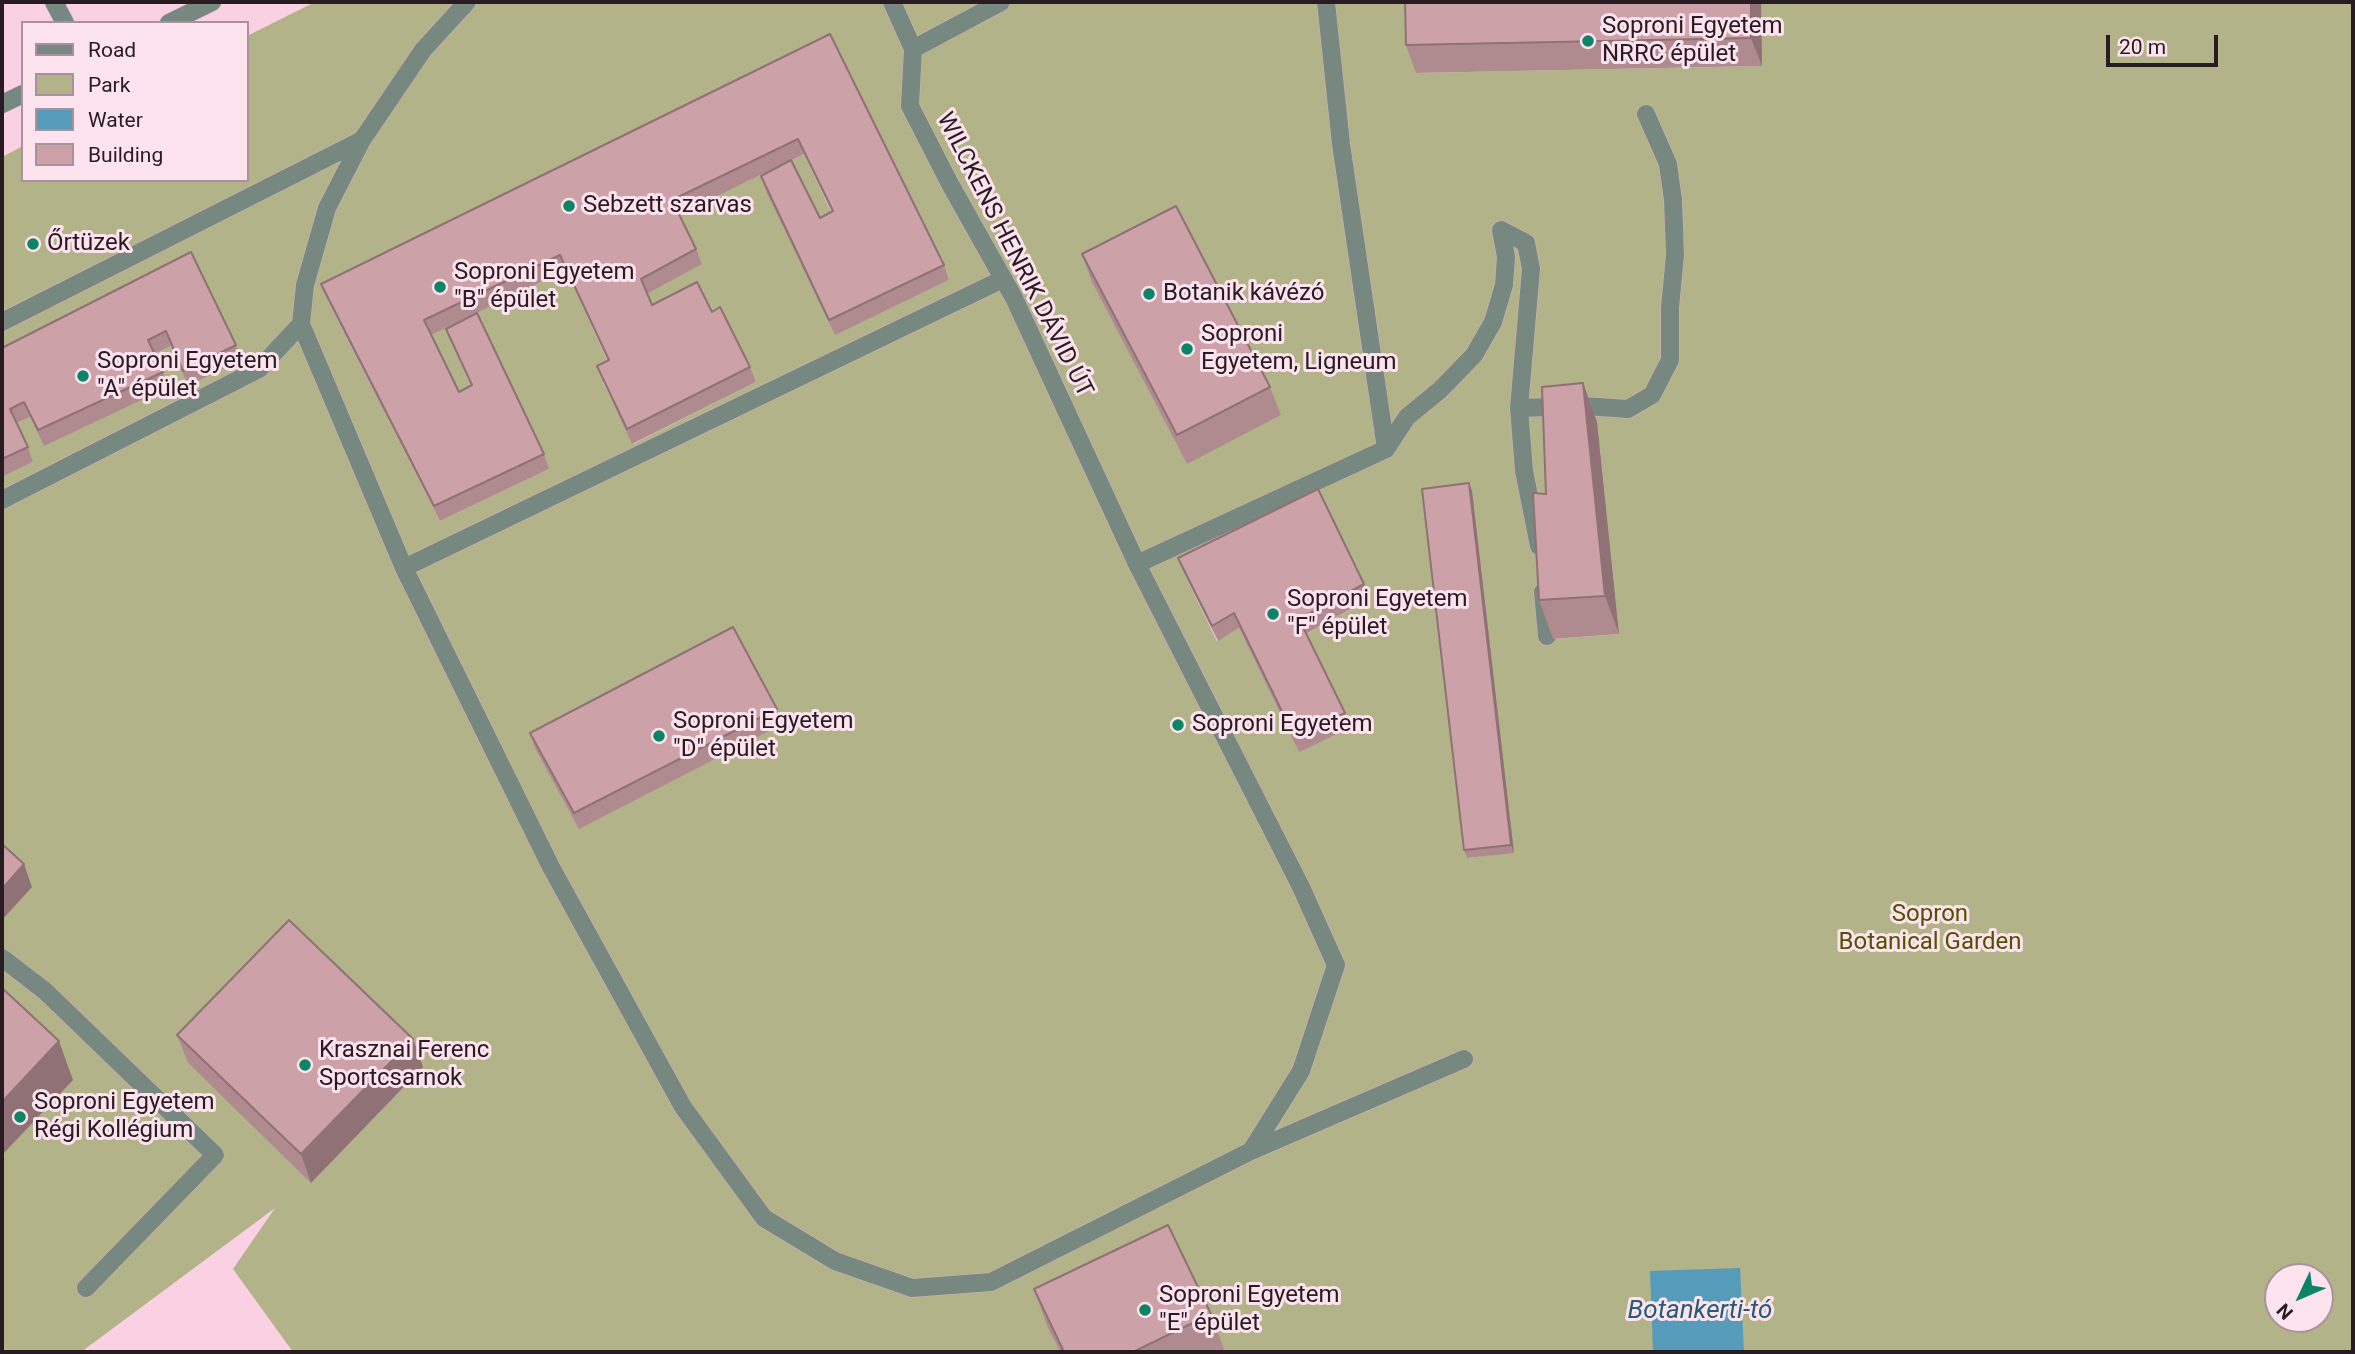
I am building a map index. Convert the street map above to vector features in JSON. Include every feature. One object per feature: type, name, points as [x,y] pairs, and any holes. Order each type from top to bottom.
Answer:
[{"type":"street","points":[[54,2],[64,21]]},
{"type":"street","points":[[173,21],[212,2]]},
{"type":"street","points":[[467,2],[423,50],[362,140],[327,208],[305,285],[302,324],[404,568],[551,867],[676,1095],[764,1218],[835,1261],[912,1288],[991,1282],[1251,1151],[1464,1059]]},
{"type":"street","name":"WILCKENS HENRIK DÁVID ÚT","points":[[892,2],[913,49],[910,106],[1014,298],[1137,564],[1301,887],[1336,965],[1301,1071],[1251,1151]]},
{"type":"street","points":[[913,49],[1001,2]]},
{"type":"street","points":[[1326,2],[1342,144],[1386,449]]},
{"type":"street","points":[[2,104],[21,95]]},
{"type":"street","points":[[1519,408],[1584,406],[1628,409],[1652,395],[1670,360],[1670,308],[1675,255],[1673,200],[1668,164],[1646,114]]},
{"type":"street","points":[[2,322],[362,140]]},
{"type":"street","points":[[1137,564],[1386,449],[1407,417],[1440,390],[1474,355],[1493,322],[1504,285],[1506,257],[1501,230],[1526,243],[1531,269],[1519,408],[1524,471],[1539,543],[1547,636]]},
{"type":"street","points":[[404,568],[1003,279]]},
{"type":"street","points":[[2,500],[259,369],[302,324]]},
{"type":"street","points":[[2,958],[45,991],[215,1155],[86,1288]]},
{"type":"green space","name":"Sopron Botanical Garden","points":[[315,2],[1414,2],[1416,73],[1761,66],[1761,2],[2353,2],[2353,1352],[1225,1352],[1182,1264],[1048,1327],[1060,1352],[293,1352],[233,1269],[275,1208],[81,1352],[2,1352],[2,477],[33,462],[15,424],[30,417],[44,445],[168,387],[154,355],[171,346],[188,386],[242,360],[196,267],[2,366],[2,157],[21,147],[21,182],[248,182],[248,36]],"holes":[[[835,49],[949,280],[835,334],[767,191],[797,175],[825,233],[838,226],[804,154],[678,215],[701,264],[647,294],[658,320],[702,297],[717,327],[726,323],[756,382],[633,444],[603,382],[614,375],[566,270],[430,335],[465,407],[478,400],[452,344],[483,328],[549,469],[440,521],[327,299]],[[1186,234],[1280,415],[1187,463],[1093,283]],[[1597,422],[1619,634],[1554,639],[1548,532],[1560,532],[1556,426]],[[1471,491],[1513,852],[1467,858],[1425,497]],[[1324,504],[1369,599],[1305,635],[1350,728],[1299,751],[1239,628],[1217,641],[1184,573]],[[738,642],[782,724],[579,828],[536,748]],[[299,948],[423,1067],[312,1182],[188,1063]]]},
{"type":"water","name":"Botankerti-tó","points":[[1740,1268],[1744,1352],[1653,1352],[1650,1271]]},
{"type":"building","points":[[1405,2],[1751,2],[1751,38],[1406,45]]},
{"type":"building","name":"Soproni Egyetem \"B\" épület","points":[[830,34],[944,265],[829,320],[761,176],[791,160],[820,218],[833,211],[798,139],[672,200],[696,249],[641,279],[652,305],[697,282],[712,312],[720,307],[750,367],[627,429],[597,366],[609,360],[560,255],[424,320],[459,392],[472,385],[446,329],[477,313],[544,454],[434,506],[321,284]]},
{"type":"building","name":"Soproni Egyetem, Ligneum","points":[[1176,206],[1270,387],[1177,435],[1082,254]]},
{"type":"building","name":"Soproni Egyetem \"A\" épület","points":[[191,252],[236,345],[183,371],[166,331],[148,340],[163,372],[38,430],[24,402],[10,409],[28,447],[2,459],[2,348]]},
{"type":"building","points":[[1583,383],[1605,596],[1539,600],[1533,493],[1546,494],[1542,387]]},
{"type":"building","points":[[1469,483],[1511,845],[1464,850],[1422,489]]},
{"type":"building","name":"Soproni Egyetem \"F\" épület","points":[[1318,489],[1364,584],[1299,619],[1345,713],[1294,736],[1234,613],[1212,626],[1178,558]]},
{"type":"building","name":"Soproni Egyetem \"D\" épület","points":[[733,627],[777,709],[574,813],[530,733]]},
{"type":"building","points":[[2,844],[24,864],[2,889]]},
{"type":"building","name":"Krasznai Ferenc Sportcsarnok","points":[[289,920],[413,1039],[301,1154],[177,1035]]},
{"type":"building","points":[[2,988],[59,1041],[2,1102]]},
{"type":"building","points":[[1168,1225],[1211,1314],[1133,1352],[1064,1352],[1034,1289]]},
{"type":"place","name":"Soproni Egyetem NRRC épület","points":[[1588,41]]},
{"type":"place","name":"Sebzett szarvas","points":[[569,206]]},
{"type":"place","name":"Őrtüzek","points":[[33,244]]},
{"type":"place","name":"Soproni Egyetem \"B\" épület","points":[[440,287]]},
{"type":"place","name":"Botanik kávézó","points":[[1149,294]]},
{"type":"place","name":"Soproni Egyetem, Ligneum","points":[[1187,349]]},
{"type":"place","name":"Soproni Egyetem \"A\" épület","points":[[83,376]]},
{"type":"place","name":"Soproni Egyetem \"F\" épület","points":[[1273,614]]},
{"type":"place","name":"Soproni Egyetem","points":[[1178,725]]},
{"type":"place","name":"Soproni Egyetem \"D\" épület","points":[[659,736]]},
{"type":"place","name":"Krasznai Ferenc Sportcsarnok","points":[[305,1065]]},
{"type":"place","name":"Soproni Egyetem Régi Kollégium","points":[[20,1117]]},
{"type":"place","name":"Soproni Egyetem \"E\" épület","points":[[1145,1310]]}]
